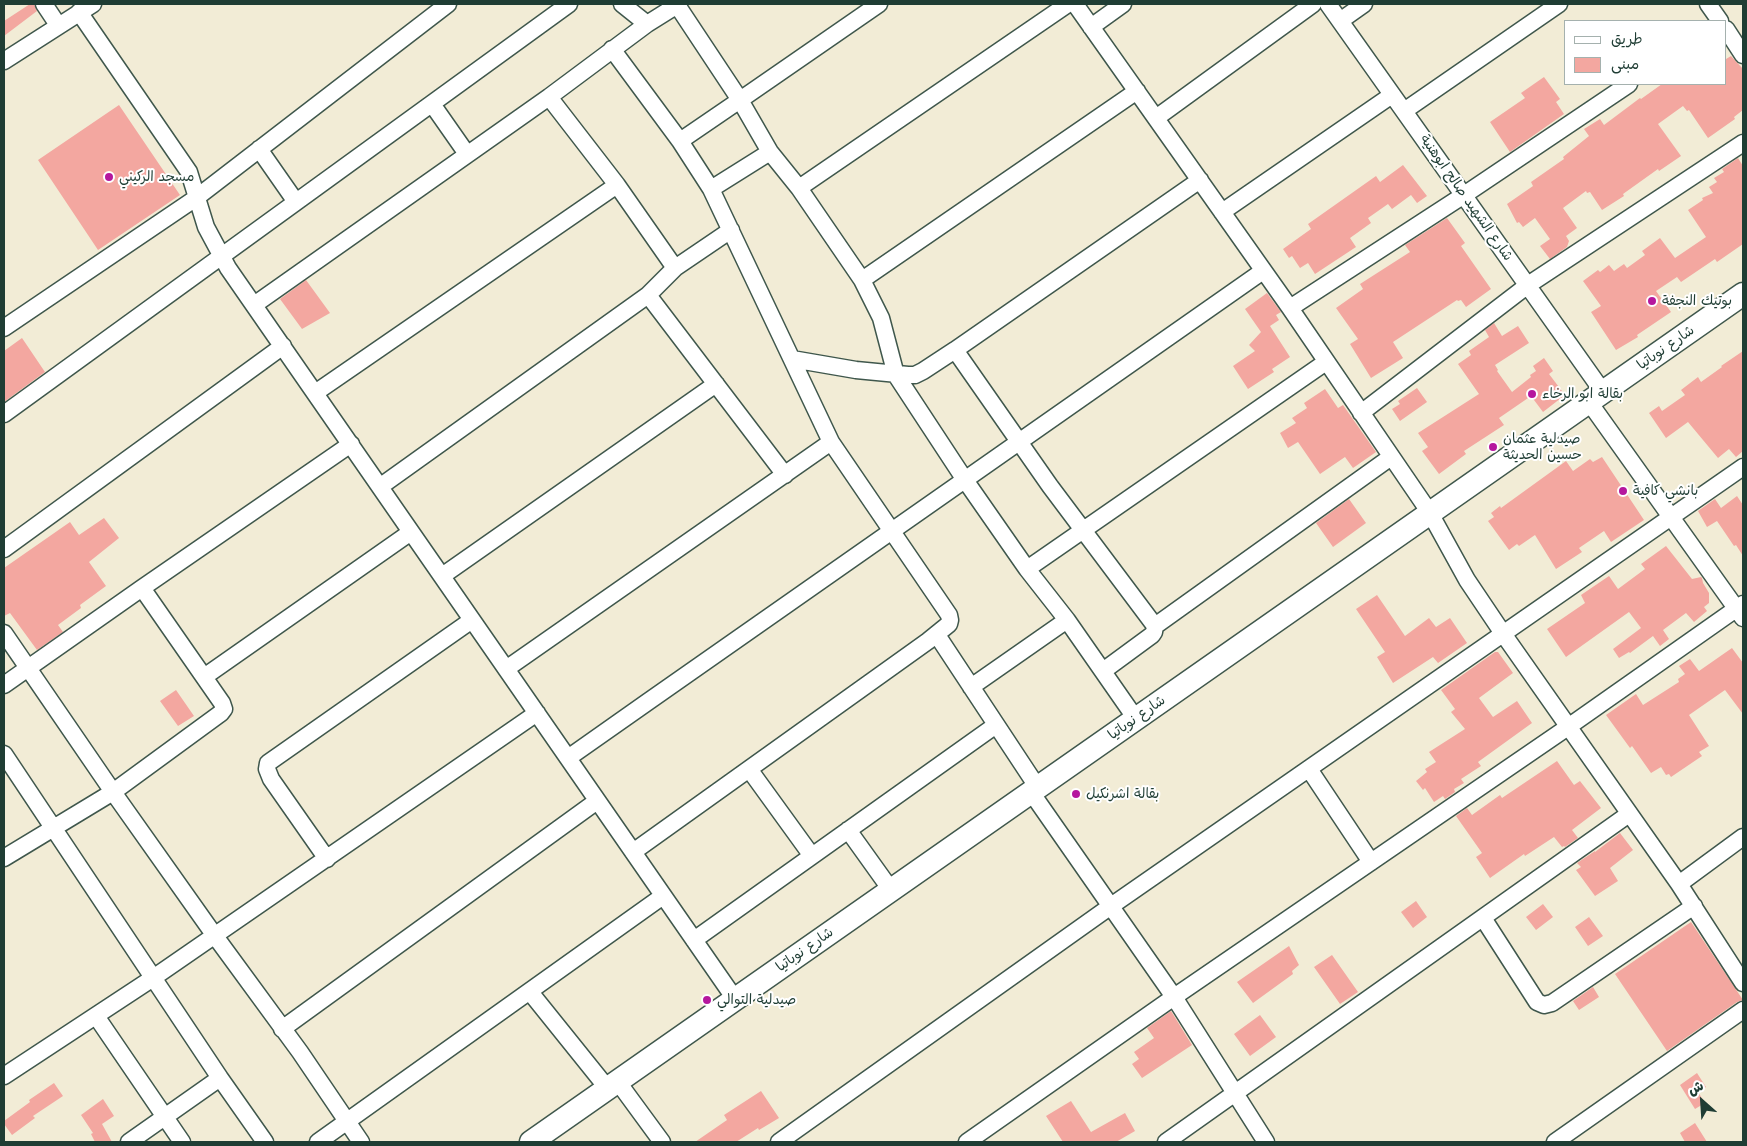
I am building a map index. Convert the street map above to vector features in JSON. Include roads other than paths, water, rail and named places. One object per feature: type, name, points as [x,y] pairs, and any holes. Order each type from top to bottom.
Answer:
[{"type":"street","points":[[44,4],[58,25]]},
{"type":"street","points":[[4,60],[93,4]]},
{"type":"street","points":[[4,328],[196,198],[448,4]]},
{"type":"street","points":[[4,414],[568,4]]},
{"type":"street","points":[[622,4],[647,24]]},
{"type":"street","points":[[254,305],[548,97],[647,24],[678,4],[740,100],[770,152],[799,188],[862,280],[881,318],[896,375],[965,480],[1027,569],[1067,620],[1136,719]]},
{"type":"street","points":[[680,141],[879,4]]},
{"type":"street","points":[[799,188],[1068,4]]},
{"type":"street","points":[[1075,4],[1290,308],[1430,513],[1467,580],[1679,884],[1743,983]]},
{"type":"street","points":[[1091,27],[1123,4]]},
{"type":"street","points":[[1156,118],[1313,4]]},
{"type":"street","name":"شارع الشهيد صالح ابوهنية","points":[[1328,4],[1528,285],[1671,516],[1741,610]]},
{"type":"street","points":[[1340,21],[1364,4]]},
{"type":"street","points":[[1404,111],[1559,4]]},
{"type":"street","points":[[1708,4],[1719,20]]},
{"type":"street","points":[[79,12],[189,172],[206,227],[221,256],[735,999]]},
{"type":"street","points":[[1727,31],[1743,55]]},
{"type":"street","points":[[612,49],[680,141],[712,189],[831,442],[949,615],[950,620],[949,624],[937,635],[633,852]]},
{"type":"street","points":[[1290,308],[1464,195],[1628,85]]},
{"type":"street","points":[[862,280],[1137,90]]},
{"type":"street","points":[[1222,212],[1392,95]]},
{"type":"street","points":[[548,97],[617,185],[675,268]]},
{"type":"street","points":[[432,104],[467,154]]},
{"type":"street","points":[[1361,413],[1528,285],[1743,143]]},
{"type":"street","points":[[258,150],[296,202]]},
{"type":"street","points":[[712,189],[770,152]]},
{"type":"street","points":[[792,359],[822,366],[896,375],[915,375],[955,350],[1200,180]]},
{"type":"street","points":[[315,393],[617,185]]},
{"type":"street","points":[[380,486],[648,295],[675,268],[731,230]]},
{"type":"street","points":[[568,758],[1263,271]]},
{"type":"street","name":"شارع نوباتيا","points":[[531,1142],[1743,294]]},
{"type":"street","points":[[648,295],[785,475]]},
{"type":"street","points":[[4,550],[283,346]]},
{"type":"street","points":[[955,350],[1082,530],[1155,626]]},
{"type":"street","points":[[1027,569],[1326,362]]},
{"type":"street","points":[[442,576],[716,384]]},
{"type":"street","points":[[506,669],[831,442]]},
{"type":"street","points":[[4,685],[351,444]]},
{"type":"street","points":[[1103,672],[1148,638],[1154,632],[1155,626],[1391,457]]},
{"type":"street","points":[[779,1142],[1111,906],[1504,635],[1743,467]]},
{"type":"street","points":[[204,677],[411,532]]},
{"type":"street","points":[[4,858],[113,792],[224,709],[222,703],[142,588]]},
{"type":"street","points":[[967,1142],[1370,862],[1741,610]]},
{"type":"street","points":[[327,859],[271,778],[267,768],[268,764],[472,620]]},
{"type":"street","points":[[971,687],[1067,620]]},
{"type":"street","points":[[4,633],[113,792],[329,1093],[346,1123],[360,1142]]},
{"type":"street","points":[[937,635],[996,725],[1034,790],[1174,997],[1266,1142]]},
{"type":"street","points":[[4,1076],[215,936],[537,713]]},
{"type":"street","points":[[694,940],[996,725]]},
{"type":"street","points":[[4,754],[220,1078],[265,1142]]},
{"type":"street","points":[[749,769],[812,856]]},
{"type":"street","points":[[1309,769],[1370,862]]},
{"type":"street","points":[[282,1029],[597,801]]},
{"type":"street","points":[[1166,1142],[1629,814]]},
{"type":"street","points":[[848,830],[891,890]]},
{"type":"street","points":[[1679,884],[1743,837]]},
{"type":"street","points":[[318,1142],[663,896]]},
{"type":"street","points":[[1483,918],[1536,1002],[1544,1005],[1552,1003],[1694,906]]},
{"type":"street","points":[[530,992],[662,1142]]},
{"type":"street","points":[[1555,1142],[1743,1010]]},
{"type":"street","points":[[96,1016],[182,1142]]},
{"type":"street","points":[[129,1142],[166,1118],[220,1078]]},
{"type":"place","name":"مسجد الركيني","points":[[109,177]]},
{"type":"place","name":"بوتيك النجفة","points":[[1652,301]]},
{"type":"place","name":"بقالة ابو الرخاء","points":[[1532,394]]},
{"type":"place","name":"صيدلية عثمان حسين الحديثة","points":[[1493,447]]},
{"type":"place","name":"بانشي كافية","points":[[1623,491]]},
{"type":"place","name":"بقالة اشرنكيل","points":[[1076,794]]},
{"type":"place","name":"صيدلية التوالي","points":[[707,1000]]}]
